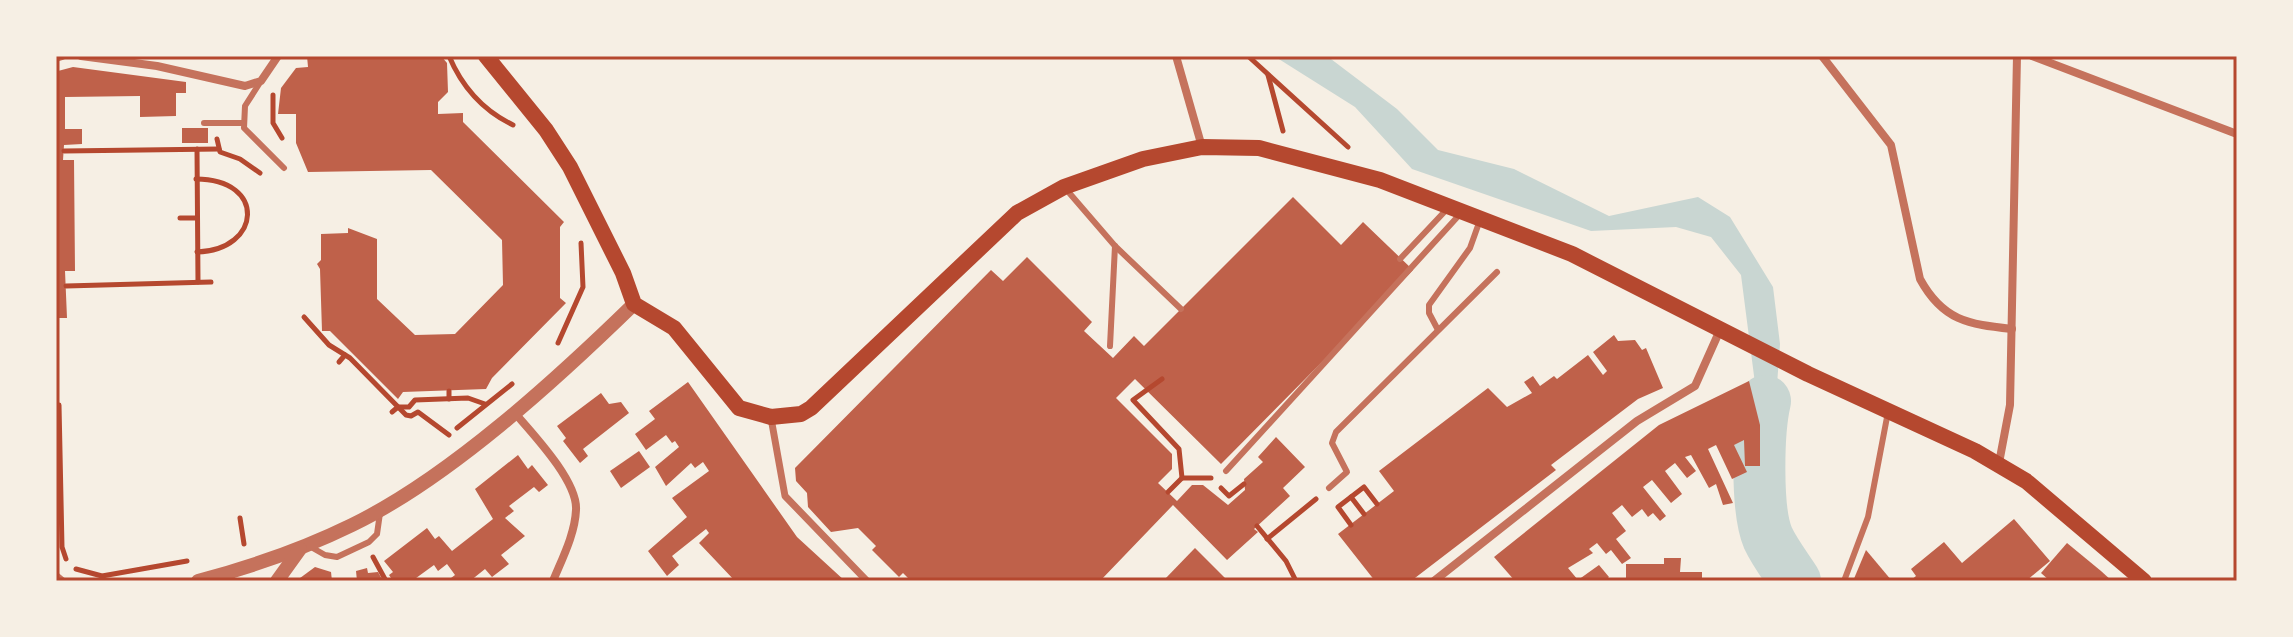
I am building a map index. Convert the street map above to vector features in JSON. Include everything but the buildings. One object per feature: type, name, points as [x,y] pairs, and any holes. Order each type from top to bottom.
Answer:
[{"type":"main road","points":[[486,56],[546,130],[570,167],[623,273],[634,304],[674,328],[739,408],[771,417],[801,414],[820,401],[1017,213],[1064,187],[1143,159],[1202,147],[1259,148],[1457,208],[1572,254],[1720,330],[1999,463],[2054,503],[2144,581]]},
{"type":"street","points":[[56,58],[62,56]]},
{"type":"street","points":[[81,56],[166,67],[237,85],[253,86],[261,81],[278,56]]},
{"type":"street","points":[[1176,56],[1202,147]]},
{"type":"street","points":[[1822,56],[1891,145],[1920,279],[1931,298],[1945,312],[1963,321],[2012,329]]},
{"type":"street","points":[[1999,463],[2010,405],[2017,56]]},
{"type":"street","points":[[2032,56],[2237,134]]},
{"type":"street","points":[[198,581],[304,547],[405,495],[514,412],[634,304]]},
{"type":"street","points":[[1434,581],[1637,421],[1695,386],[1720,330]]},
{"type":"street","points":[[514,412],[564,476],[576,501],[574,523],[553,581]]},
{"type":"street","points":[[771,417],[785,496],[867,581]]},
{"type":"street","points":[[277,581],[304,547]]},
{"type":"street","points":[[56,576],[62,581]]},
{"type":"lane","points":[[261,81],[245,106],[243,123],[248,135],[284,168]]},
{"type":"lane","points":[[204,123],[243,123]]},
{"type":"lane","points":[[1064,187],[1115,246],[1181,309]]},
{"type":"lane","points":[[1400,259],[1457,208]]},
{"type":"lane","points":[[1226,471],[1457,208]]},
{"type":"lane","points":[[1438,330],[1429,313],[1429,305],[1470,248],[1481,217]]},
{"type":"lane","points":[[1110,346],[1115,246]]},
{"type":"lane","points":[[1329,488],[1347,472],[1332,443],[1336,432],[1497,272]]},
{"type":"lane","points":[[1844,581],[1868,517],[1888,412]]},
{"type":"lane","points":[[304,547],[337,557],[369,542],[377,534],[380,509]]},
{"type":"path","points":[[449,56],[462,85],[496,118],[518,128]]},
{"type":"path","points":[[1248,56],[1356,154]]},
{"type":"path","points":[[1268,74],[1289,155]]},
{"type":"path","points":[[277,85],[273,96],[273,123],[289,148]]},
{"type":"path","points":[[208,137],[218,140],[219,149]]},
{"type":"path","points":[[197,149],[198,282]]},
{"type":"path","points":[[64,151],[219,149],[260,173]]},
{"type":"path","points":[[196,179],[232,184],[243,195],[248,209],[245,228],[234,243],[219,251],[197,252]]},
{"type":"path","points":[[180,218],[196,218]]},
{"type":"path","points":[[548,355],[562,337],[583,287],[580,240]]},
{"type":"path","points":[[66,286],[211,282]]},
{"type":"path","points":[[304,317],[329,345],[345,355],[398,407],[411,416],[418,412],[425,415],[447,436],[520,377]]},
{"type":"path","points":[[339,362],[345,355]]},
{"type":"path","points":[[1162,379],[1144,389],[1133,400],[1179,449],[1182,478]]},
{"type":"path","points":[[449,391],[449,399]]},
{"type":"path","points":[[392,412],[398,407],[409,407],[415,400],[468,398],[486,404]]},
{"type":"path","points":[[59,405],[62,547],[72,566],[88,575],[102,576],[199,558]]},
{"type":"path","points":[[1168,492],[1182,478],[1210,477],[1229,496],[1244,484]]},
{"type":"path","points":[[1351,525],[1338,507],[1364,487],[1377,504]]},
{"type":"path","points":[[1267,539],[1329,488]]},
{"type":"path","points":[[1351,497],[1364,514]]},
{"type":"path","points":[[240,518],[244,544]]},
{"type":"path","points":[[1257,526],[1293,570],[1296,581]]},
{"type":"path","points":[[229,549],[258,542]]},
{"type":"path","points":[[371,555],[386,581]]},
{"type":"shaded area","points":[[1274,56],[1327,56],[1397,109],[1438,150],[1514,169],[1609,216],[1698,197],[1730,217],[1773,287],[1780,344],[1770,480],[1776,533],[1807,581],[1783,581],[1760,544],[1751,492],[1761,465],[1761,430],[1741,275],[1711,237],[1676,227],[1591,231],[1412,169],[1355,107]]},
{"type":"waterway","points":[[1765,401],[1759,470],[1761,509],[1768,538],[1795,581]]}]
